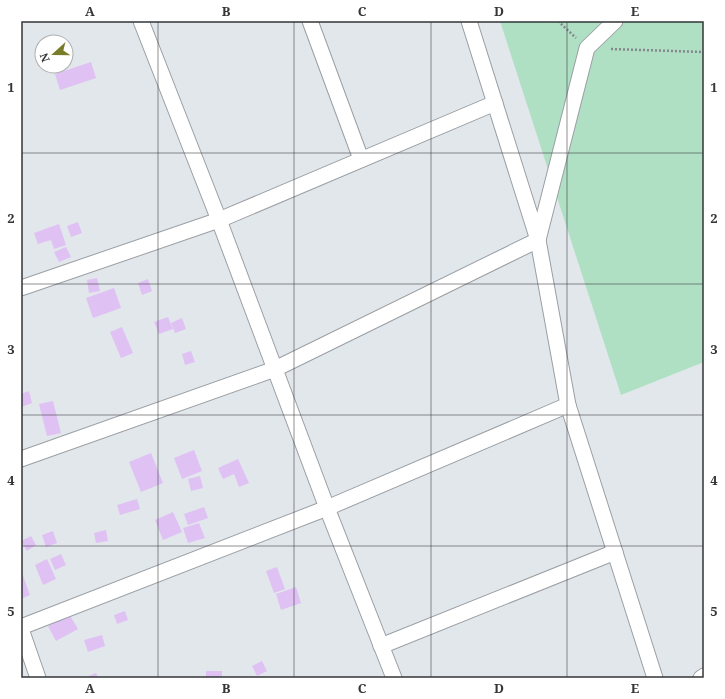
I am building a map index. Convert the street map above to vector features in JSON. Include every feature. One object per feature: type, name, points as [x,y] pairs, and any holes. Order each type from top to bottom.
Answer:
[{"type":"street","points":[[141,21],[219,220],[327,508],[394,678]]},
{"type":"street","points":[[310,21],[362,160]]},
{"type":"street","points":[[469,21],[538,240],[568,405],[655,678]]},
{"type":"street","points":[[21,460],[275,369],[538,240],[587,48],[615,21]]},
{"type":"street","points":[[21,288],[219,220],[495,103]]},
{"type":"street","points":[[38,678],[21,628],[327,508],[568,405]]},
{"type":"street","points":[[382,646],[615,552]]},
{"type":"path","points":[[558,21],[587,48],[704,52]]},
{"type":"green space","points":[[500,21],[704,21],[704,362],[621,395]]},
{"type":"building","points":[[91,62],[96,78],[60,90],[55,74],[74,74],[74,68]]},
{"type":"building","points":[[78,222],[82,233],[71,237],[67,226]]},
{"type":"building","points":[[59,224],[66,245],[54,249],[51,240],[38,244],[34,233]]},
{"type":"building","points":[[66,247],[71,257],[59,262],[54,252]]},
{"type":"building","points":[[97,278],[100,291],[89,293],[87,280]]},
{"type":"building","points":[[148,279],[152,291],[142,295],[138,283]]},
{"type":"building","points":[[114,288],[121,308],[93,318],[86,298]]},
{"type":"building","points":[[168,317],[173,329],[159,334],[154,322]]},
{"type":"building","points":[[182,318],[186,329],[175,333],[171,323]]},
{"type":"building","points":[[122,327],[133,353],[121,358],[110,332]]},
{"type":"building","points":[[191,351],[195,362],[185,365],[182,354]]},
{"type":"building","points":[[29,391],[32,403],[21,407],[21,394]]},
{"type":"building","points":[[53,401],[61,433],[47,436],[39,404]]},
{"type":"building","points":[[194,450],[202,471],[182,479],[174,458]]},
{"type":"building","points":[[151,453],[163,483],[141,492],[129,462]]},
{"type":"building","points":[[238,459],[249,483],[239,487],[234,474],[223,479],[218,468]]},
{"type":"building","points":[[200,476],[203,488],[191,491],[188,479]]},
{"type":"building","points":[[137,499],[140,509],[120,515],[117,505]]},
{"type":"building","points":[[204,507],[208,518],[188,525],[184,514]]},
{"type":"building","points":[[173,512],[182,532],[163,540],[155,520]]},
{"type":"building","points":[[199,523],[205,538],[188,543],[183,528]]},
{"type":"building","points":[[106,530],[108,541],[96,543],[94,533]]},
{"type":"building","points":[[53,531],[57,543],[46,547],[42,535]]},
{"type":"building","points":[[31,536],[36,545],[27,551],[21,541]]},
{"type":"building","points":[[61,554],[66,565],[55,570],[50,559]]},
{"type":"building","points":[[47,559],[56,579],[43,585],[35,565]]},
{"type":"building","points":[[277,567],[285,589],[274,593],[266,571]]},
{"type":"building","points":[[21,570],[30,595],[21,599]]},
{"type":"building","points":[[296,587],[301,603],[281,610],[276,594]]},
{"type":"building","points":[[125,611],[128,620],[117,624],[114,615]]},
{"type":"building","points":[[69,614],[78,629],[56,641],[48,626]]},
{"type":"building","points":[[102,635],[105,646],[88,652],[84,640]]},
{"type":"building","points":[[262,661],[267,671],[257,676],[252,666]]},
{"type":"building","points":[[206,671],[222,671],[222,678],[206,678]]},
{"type":"building","points":[[96,673],[98,678],[84,678]]}]
